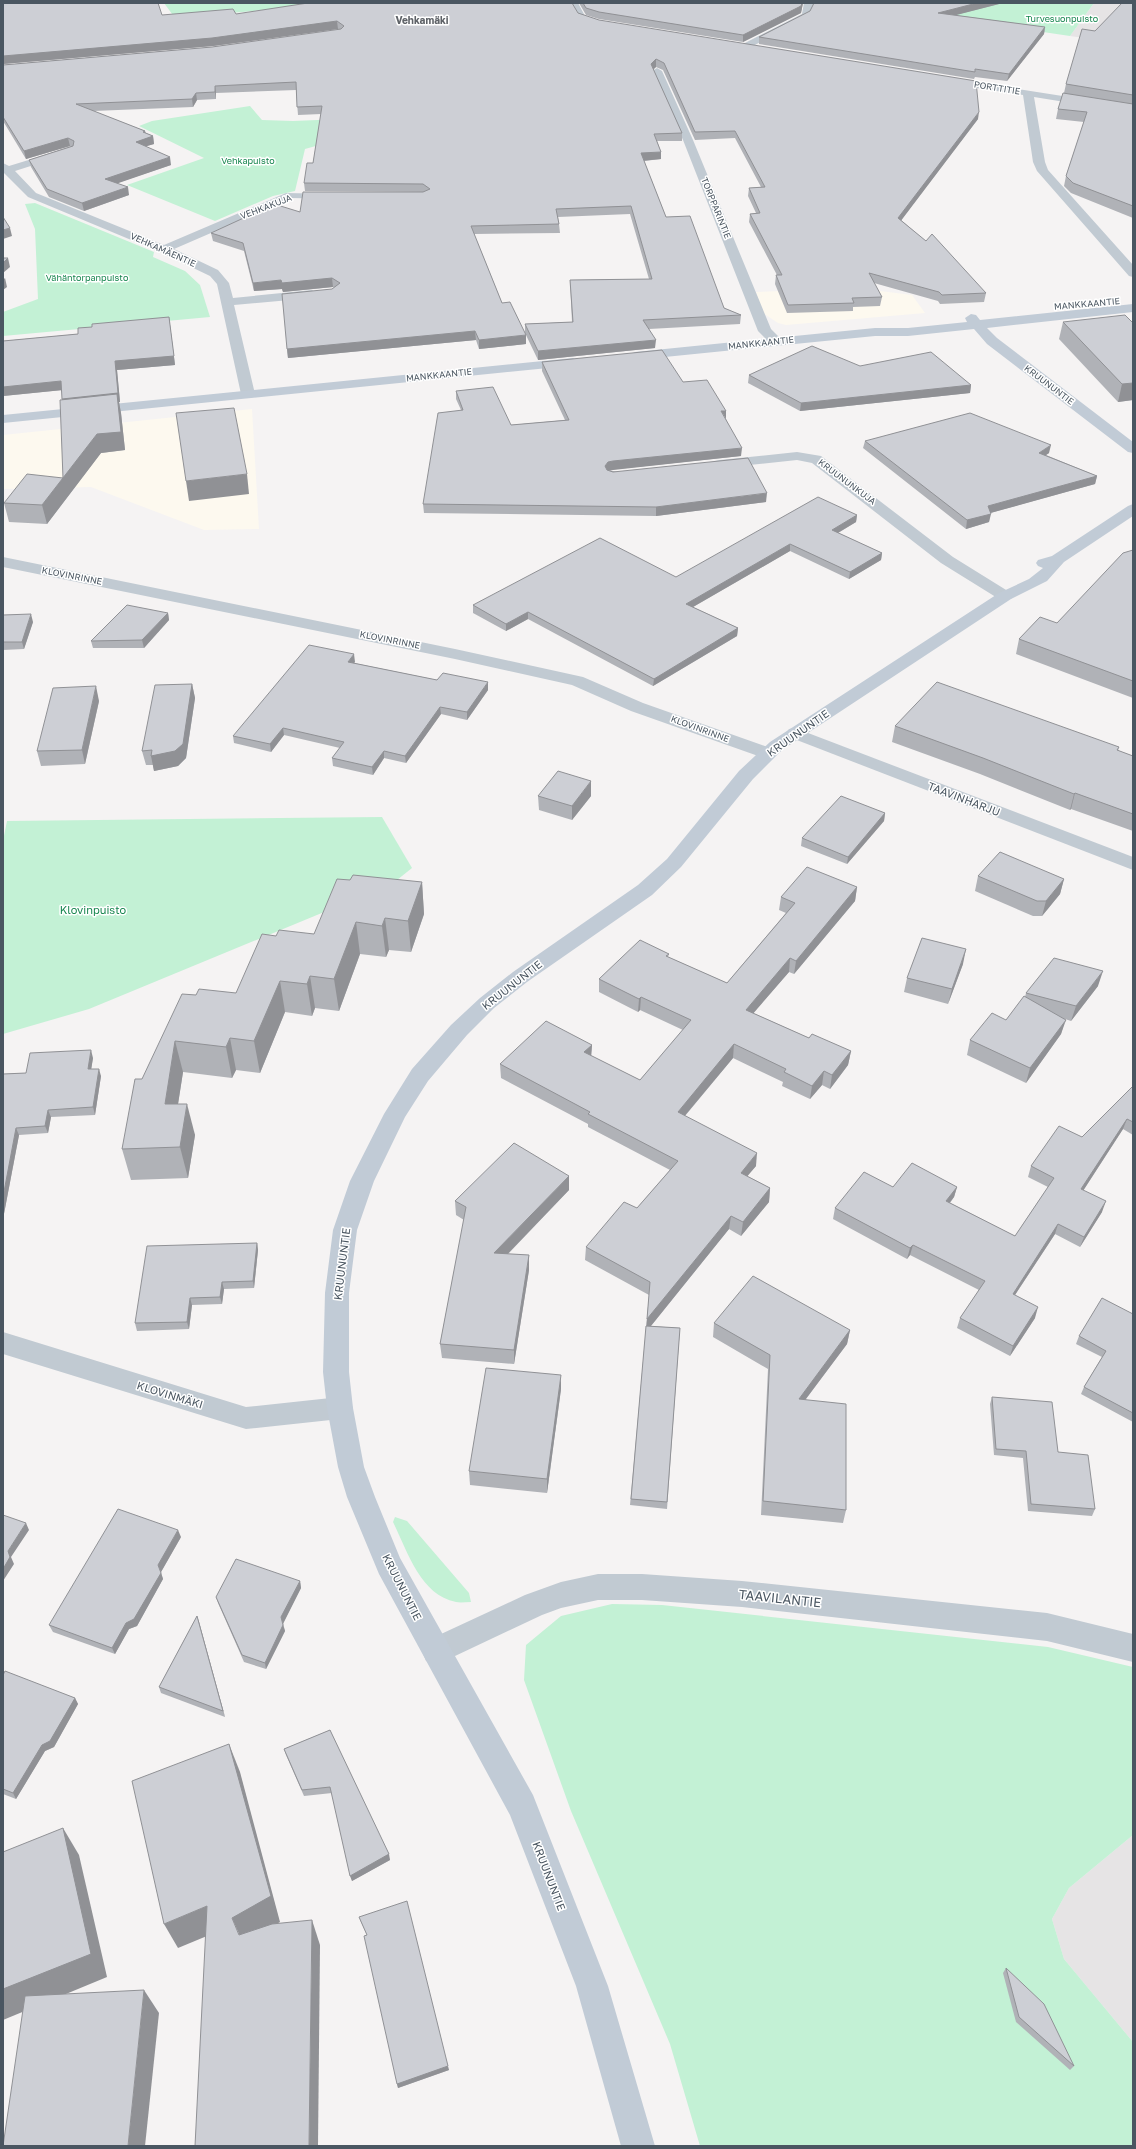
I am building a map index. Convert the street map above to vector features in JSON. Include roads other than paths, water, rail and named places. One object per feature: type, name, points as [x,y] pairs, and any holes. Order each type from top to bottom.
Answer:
[{"type":"street","points":[[573,3],[580,18],[606,25]]},
{"type":"street","points":[[744,47],[806,15],[809,3]]},
{"type":"street","points":[[732,45],[761,50]]},
{"type":"street","name":"TORPPARINTIE","points":[[657,71],[688,140],[765,331],[777,342]]},
{"type":"street","name":"PORTTITIE","points":[[935,79],[1028,93],[1039,162],[1043,171],[1133,273]]},
{"type":"street","points":[[1028,93],[1133,110]]},
{"type":"street","points":[[5,168],[70,150]]},
{"type":"street","name":"VEHKAMÄENTIE","points":[[5,168],[32,195],[164,249],[214,273],[223,283],[248,394]]},
{"type":"street","name":"VEHKAKUJA","points":[[164,249],[290,195],[345,196]]},
{"type":"street","points":[[228,302],[325,293]]},
{"type":"street","name":"MANKKAANTIE","points":[[622,357],[875,332],[908,332],[974,321],[1133,301]]},
{"type":"street","name":"MANKKAANTIE","points":[[974,321],[1133,308]]},
{"type":"street","name":"KRUUNUNTIE","points":[[974,321],[992,341],[1133,449]]},
{"type":"street","name":"MANKKAANTIE","points":[[3,419],[584,361]]},
{"type":"street","name":"KRUUNUNKUJA","points":[[705,466],[797,456],[816,459],[947,560],[1005,596]]},
{"type":"street","name":"KRUUNUNTIE","points":[[638,2146],[592,1986],[522,1806],[390,1565],[361,1497],[351,1467],[340,1408],[336,1372],[337,1293],[345,1230],[362,1181],[395,1114],[420,1075],[459,1030],[503,990],[645,890],[674,863],[701,832],[746,775],[767,753],[795,733],[1005,596],[1051,572],[1058,559],[1133,509]]},
{"type":"street","name":"KLOVINRINNE","points":[[3,562],[455,654],[577,681],[637,707],[767,753]]},
{"type":"street","name":"TAAVINHARJU","points":[[795,733],[1133,864]]},
{"type":"street","name":"KLOVINMÄKI","points":[[3,1343],[246,1418],[340,1408]]},
{"type":"street","name":"TAAVILANTIE","points":[[436,1651],[536,1604],[561,1595],[598,1587],[642,1587],[742,1594],[1047,1627],[1133,1648]]},
{"type":"district","name":"Vehkamäki","points":[[422,20]]},
{"type":"park label","name":"Turvesuonpuisto","points":[[1062,19]]},
{"type":"park label","name":"Vehkapuisto","points":[[248,161]]},
{"type":"park label","name":"Vähäntorpanpuisto","points":[[87,278]]},
{"type":"park label","name":"Klovinpuisto","points":[[93,910]]}]
